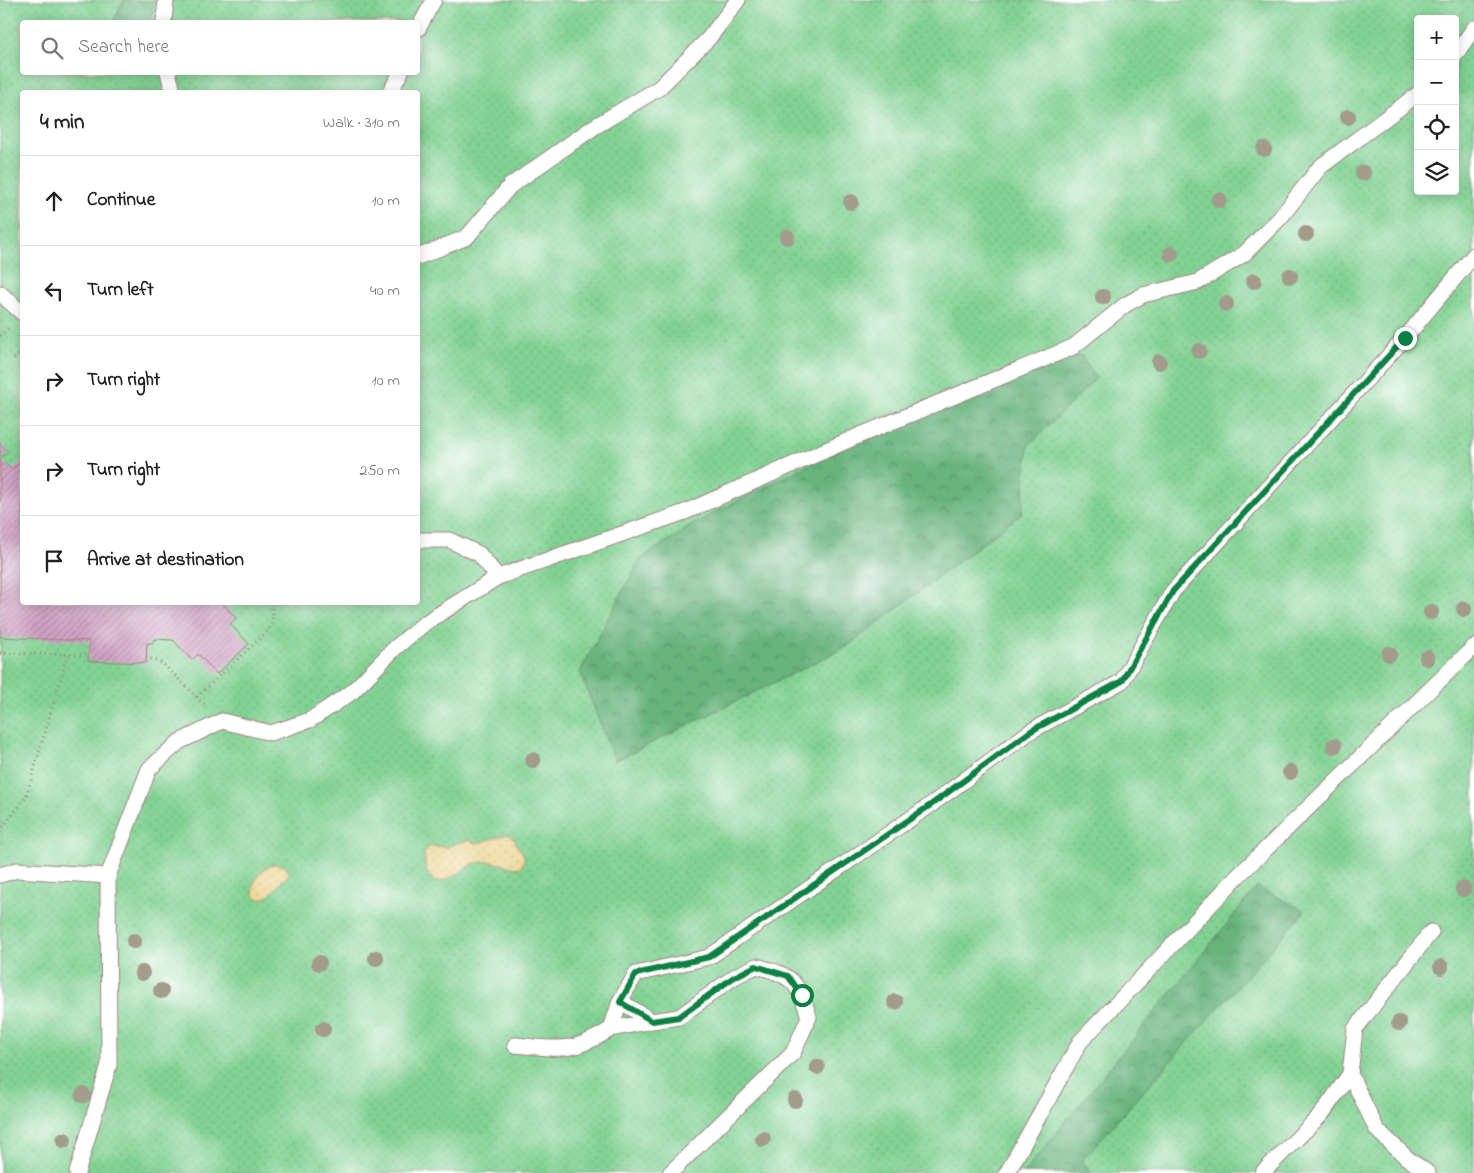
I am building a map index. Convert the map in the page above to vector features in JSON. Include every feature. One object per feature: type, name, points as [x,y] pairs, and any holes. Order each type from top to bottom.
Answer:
[{"type":"lane","points":[[164,20],[166,0]]},
{"type":"lane","points":[[420,25],[434,0]]},
{"type":"lane","points":[[420,257],[467,237],[510,186],[594,127],[659,88],[709,38],[738,0]]},
{"type":"lane","points":[[1459,49],[1474,28]]},
{"type":"lane","points":[[169,75],[172,90]]},
{"type":"lane","points":[[391,90],[400,75]]},
{"type":"lane","points":[[78,1173],[109,1065],[108,876],[149,769],[179,742],[222,721],[271,733],[310,720],[352,692],[396,648],[425,623],[498,577],[685,512],[858,436],[1073,347],[1125,305],[1144,295],[1198,282],[1244,254],[1280,218],[1320,167],[1414,97]]},
{"type":"lane","points":[[611,1029],[620,1002],[636,974],[709,957],[924,809],[1031,731],[1122,681],[1173,591],[1405,338],[1474,255]]},
{"type":"lane","points":[[0,293],[20,311]]},
{"type":"lane","points":[[420,540],[449,540],[479,554],[498,577]]},
{"type":"lane","points":[[1007,1173],[1080,1042],[1237,877],[1474,647]]},
{"type":"lane","points":[[0,875],[18,870],[108,876]]},
{"type":"lane","points":[[1262,1173],[1320,1115],[1350,1074],[1355,1029],[1431,932]]},
{"type":"lane","points":[[515,1045],[564,1050],[588,1043],[611,1029],[679,1017],[734,977],[756,966],[788,976],[802,995],[809,1016],[793,1053],[670,1173]]},
{"type":"lane","points":[[620,1002],[652,1021]]},
{"type":"lane","points":[[1350,1074],[1377,1130],[1407,1158],[1428,1173]]},
{"type":"path","points":[[0,336],[12,325]]},
{"type":"path","points":[[14,359],[20,353]]},
{"type":"path","points":[[197,697],[269,630],[273,617],[271,605]]},
{"type":"path","points":[[0,653],[88,655]]},
{"type":"path","points":[[0,831],[26,797],[68,654]]},
{"type":"path","points":[[146,657],[162,663],[222,721]]},
{"type":"green space","points":[[0,0],[1474,0],[1474,1173],[0,1173]]},
{"type":"green space","points":[[124,0],[155,0],[150,20],[114,20]]},
{"type":"green space","points":[[1081,355],[1096,378],[1028,446],[1022,513],[846,647],[615,761],[580,672],[640,559],[700,520],[830,454]]},
{"type":"green space","points":[[1257,887],[1305,911],[1082,1160],[1091,1173],[1024,1173]]},
{"type":"sand","points":[[508,834],[515,839],[516,844],[524,855],[524,863],[519,868],[481,862],[469,866],[455,876],[435,882],[426,871],[424,853],[430,846],[445,847],[468,840],[477,843]]},
{"type":"sand","points":[[274,864],[284,866],[289,874],[269,896],[261,899],[257,898],[253,889],[258,875]]},
{"type":"building","points":[[0,443],[8,452],[0,458]]},
{"type":"building","points":[[0,458],[12,470],[20,462],[20,605],[224,605],[236,618],[230,624],[249,644],[217,674],[198,654],[192,660],[173,640],[154,639],[153,643],[147,643],[146,663],[88,661],[89,641],[0,637]]},
{"type":"route","points":[[802,995],[788,976],[756,966],[734,977],[679,1017],[652,1021],[620,1002],[636,974],[709,957],[932,804],[1031,731],[1122,681],[1173,591],[1405,338]]}]
